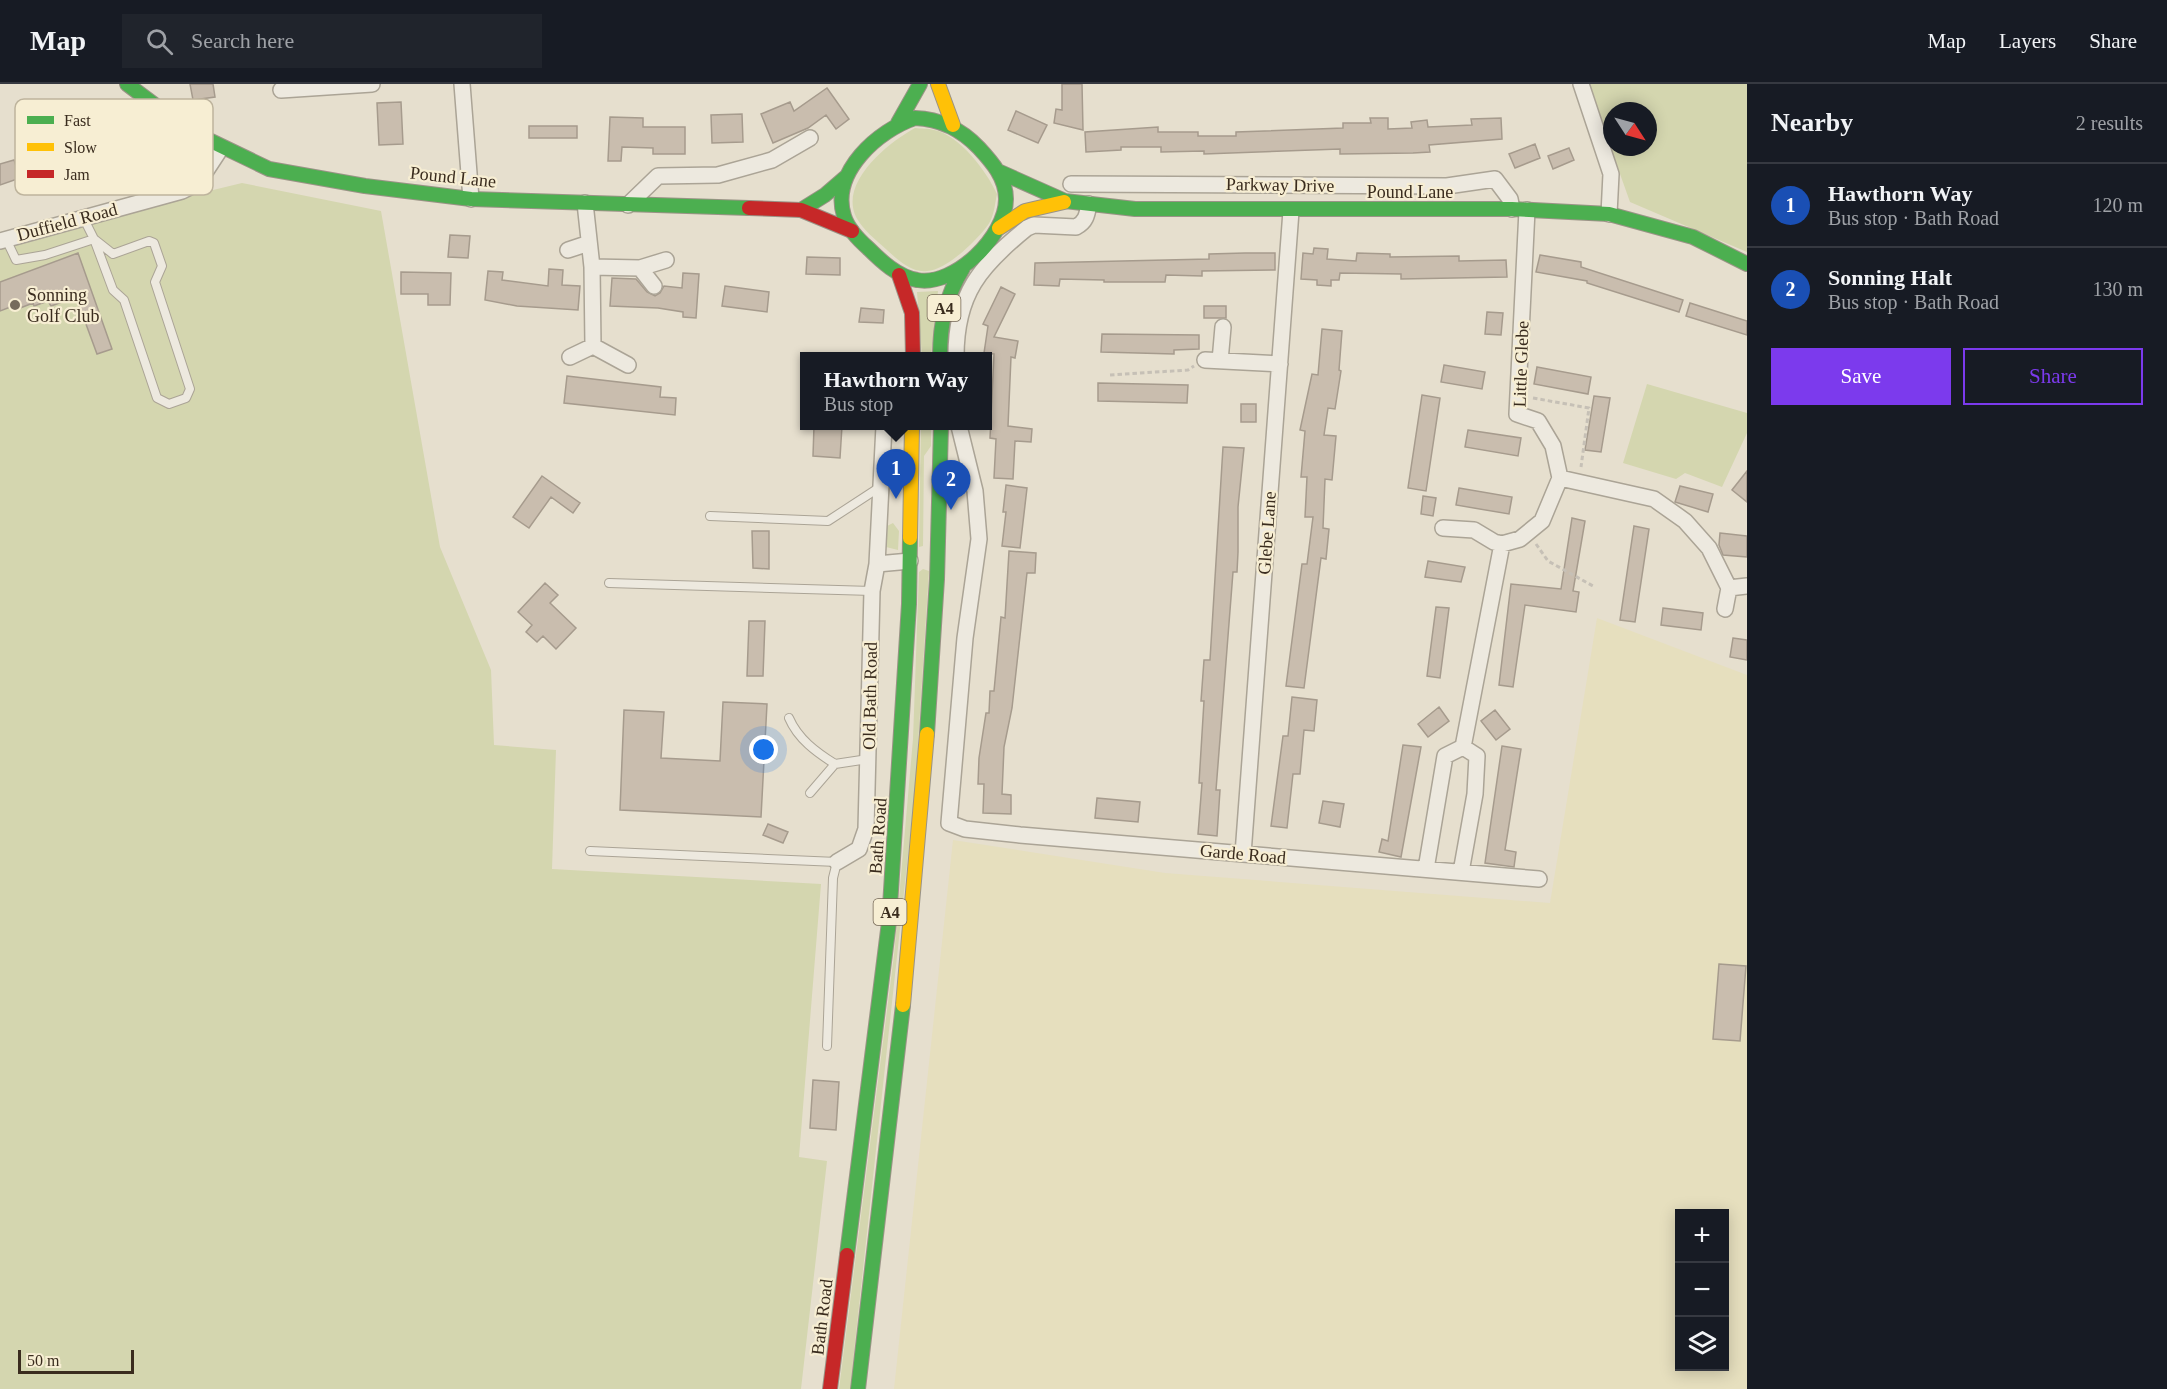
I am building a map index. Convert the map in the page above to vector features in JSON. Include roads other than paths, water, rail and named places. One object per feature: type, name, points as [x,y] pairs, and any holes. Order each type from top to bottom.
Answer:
[{"type":"main road","name":"Pound Lane","points":[[127,84],[147,99]]},
{"type":"main road","points":[[801,210],[825,195],[847,176],[880,137],[898,123],[920,84]]},
{"type":"main road","points":[[939,84],[953,125]]},
{"type":"main road","points":[[847,176],[842,212],[852,231],[880,260],[899,275],[930,282],[946,278],[965,264],[999,228],[1007,198],[1000,172],[980,148],[953,125],[922,118],[898,123]]},
{"type":"main road","name":"Pound Lane","points":[[213,144],[269,169],[365,186],[471,199],[801,210],[852,231]]},
{"type":"main road","name":"Pound Lane","points":[[1000,172],[1033,189],[1065,201],[1135,208],[1291,211],[1520,210],[1609,214],[1693,237],[1747,264]]},
{"type":"main road","name":"Pound Lane","points":[[999,228],[1025,211],[1065,201]]},
{"type":"main road","name":"A4","points":[[940,352],[940,329],[944,306],[965,264]]},
{"type":"main road","name":"A4","points":[[899,275],[912,313],[913,352]]},
{"type":"main road","name":"Bath Road","points":[[830,1389],[889,922],[902,757],[910,561],[912,430]]},
{"type":"main road","name":"A4","points":[[858,1389],[908,968],[940,559],[941,430]]},
{"type":"main road","points":[[910,561],[940,559]]},
{"type":"street","points":[[148,84],[150,99]]},
{"type":"street","points":[[281,90],[372,84]]},
{"type":"street","points":[[462,84],[471,199]]},
{"type":"street","points":[[1581,84],[1611,174],[1609,214]]},
{"type":"street","points":[[628,205],[658,176],[729,172],[772,160],[810,138]]},
{"type":"street","name":"Duffield Road","points":[[213,160],[221,148]]},
{"type":"street","name":"Parkway Drive","points":[[1071,184],[1447,186],[1495,179],[1520,210]]},
{"type":"street","points":[[1135,208],[1137,183]]},
{"type":"street","name":"Duffield Road","points":[[3,240],[167,195]]},
{"type":"street","points":[[585,203],[592,267],[593,346]]},
{"type":"street","points":[[956,352],[959,311],[974,281],[986,267],[1027,228],[1034,225],[1076,227],[1085,221],[1089,204]]},
{"type":"street","name":"Little Glebe","points":[[1520,210],[1517,414],[1538,421],[1553,446],[1560,478]]},
{"type":"street","name":"Glebe Lane","points":[[1243,854],[1291,211]]},
{"type":"street","points":[[568,250],[590,243]]},
{"type":"street","points":[[592,267],[640,268],[666,260]]},
{"type":"street","points":[[640,268],[654,286]]},
{"type":"street","points":[[1223,327],[1212,361],[1280,364]]},
{"type":"street","points":[[570,357],[593,346]]},
{"type":"street","points":[[593,346],[628,365]]},
{"type":"street","name":"Old Bath Road","points":[[837,862],[860,849],[867,829],[872,591],[877,564],[884,430]]},
{"type":"street","name":"Garde Road","points":[[960,430],[975,491],[979,539],[964,638],[949,823],[966,829],[1020,835],[1539,879]]},
{"type":"street","points":[[1443,528],[1474,530],[1502,544],[1520,539],[1542,521],[1560,478],[1654,499],[1685,521],[1709,548],[1729,588],[1725,609]]},
{"type":"street","points":[[1463,747],[1502,544]]},
{"type":"street","points":[[877,564],[910,561]]},
{"type":"street","points":[[1729,588],[1747,586]]},
{"type":"street","points":[[1426,869],[1444,756],[1463,747]]},
{"type":"street","points":[[1461,872],[1475,794],[1477,756],[1463,747]]},
{"type":"lane","points":[[83,217],[94,239],[113,290],[124,300],[157,398],[169,404],[186,398],[190,389],[155,282],[162,266],[154,243],[149,241],[113,254],[94,239]]},
{"type":"lane","points":[[3,240],[14,258],[22,261],[94,239]]},
{"type":"lane","points":[[710,516],[828,521],[880,487]]},
{"type":"lane","points":[[609,583],[872,591]]},
{"type":"lane","points":[[789,718],[794,730],[813,749],[835,765]]},
{"type":"lane","points":[[810,793],[835,765],[868,759]]},
{"type":"lane","points":[[590,851],[837,862],[833,878],[828,1046]]},
{"type":"place","name":"Sonning Golf Club","points":[[15,305]]},
{"type":"place","name":"Hawthorn Way","points":[[896,499]]},
{"type":"place","name":"Sonning Halt","points":[[951,510]]}]
